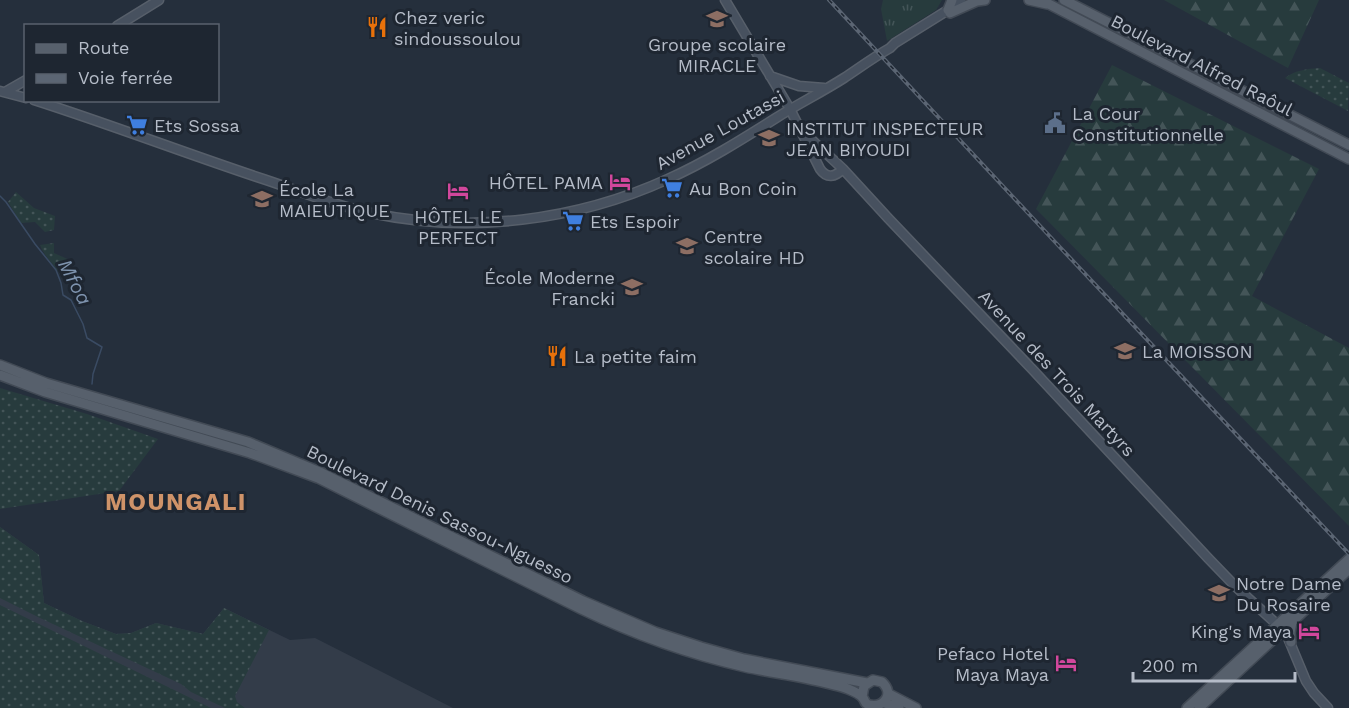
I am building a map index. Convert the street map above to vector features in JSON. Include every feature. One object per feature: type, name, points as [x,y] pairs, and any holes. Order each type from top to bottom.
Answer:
[{"type":"main road","points":[[120,24],[159,0]]},
{"type":"main road","name":"Avenue des Trois Martyrs","points":[[725,0],[790,109],[823,174],[831,176],[843,169]]},
{"type":"main road","points":[[949,11],[952,0]]},
{"type":"main road","name":"Avenue Loutassi","points":[[949,11],[961,0]]},
{"type":"main road","name":"Avenue Loutassi","points":[[40,102],[327,202],[369,213],[416,220],[462,223],[507,222],[584,209],[638,192],[692,168],[967,0]]},
{"type":"main road","points":[[949,11],[985,0]]},
{"type":"main road","points":[[1029,0],[1050,5]]},
{"type":"main road","name":"Boulevard Alfred Raôul","points":[[1041,0],[1349,159]]},
{"type":"main road","name":"Boulevard Alfred Raôul","points":[[1064,0],[1349,145]]},
{"type":"main road","points":[[1071,0],[1084,10]]},
{"type":"main road","points":[[770,75],[800,86],[826,88]]},
{"type":"main road","points":[[2,92],[24,81]]},
{"type":"main road","points":[[2,92],[24,98]]},
{"type":"main road","name":"Avenue des Trois Martyrs","points":[[800,129],[843,169],[1169,517],[1279,629],[1292,646],[1309,687],[1328,708]]},
{"type":"main road","name":"Boulevard Denis Sassou-Nguesso","points":[[0,364],[46,383],[248,442],[322,472],[583,601],[655,632],[744,659],[867,683]]},
{"type":"main road","name":"Boulevard Denis Sassou-Nguesso","points":[[0,375],[45,392],[251,454],[318,478],[634,633],[744,667],[843,687],[862,697]]},
{"type":"main road","points":[[1198,708],[1349,559]]},
{"type":"main road","points":[[1187,708],[1279,629],[1292,622],[1349,569]]},
{"type":"main road","points":[[1292,622],[1290,633],[1292,646]]},
{"type":"main road","points":[[876,680],[887,687],[887,698],[880,706],[867,704],[862,697],[867,683],[876,680]]},
{"type":"main road","points":[[887,698],[899,708]]},
{"type":"main road","points":[[887,698],[916,708]]},
{"type":"shaded area","points":[[0,527],[39,555],[44,603],[82,621],[116,634],[131,633],[156,623],[203,634],[224,608],[290,640],[315,638],[453,708],[0,708]]},
{"type":"green space","points":[[883,0],[942,0],[936,10],[887,41],[881,9]]},
{"type":"green space","points":[[1164,0],[1319,0],[1288,68]]},
{"type":"green space","points":[[1112,65],[1319,169],[1252,296],[1349,348],[1349,526],[1036,209]]},
{"type":"green space","points":[[1320,68],[1349,83],[1348,111],[1285,78],[1306,69]]},
{"type":"green space","points":[[16,192],[34,208],[55,216],[54,230],[45,232],[35,222],[21,223],[8,202]]},
{"type":"green space","points":[[54,243],[54,253],[72,261],[60,274],[40,245]]},
{"type":"green space","points":[[0,388],[87,414],[158,439],[119,491],[0,509]]},
{"type":"green space","points":[[0,527],[39,555],[44,603],[82,621],[116,634],[131,633],[156,623],[203,634],[224,608],[269,630],[235,696],[237,702],[245,708],[225,708],[191,692],[181,684],[0,598]]},
{"type":"green space","points":[[0,605],[211,708],[0,708]]},
{"type":"waterway","name":"Mfoa","points":[[0,196],[56,270],[63,295],[71,300],[87,338],[102,347],[92,384]]},
{"type":"railway","points":[[829,0],[1349,554]]},
{"type":"place","name":"Groupe scolaire MIRACLE","points":[[717,19]]},
{"type":"place","name":"Chez veric sindoussoulou","points":[[377,27]]},
{"type":"place","name":"La Cour Constitutionnelle","points":[[1055,123]]},
{"type":"place","name":"Ets Sossa","points":[[137,125]]},
{"type":"place","name":"INSTITUT INSPECTEUR JEAN BIYOUDI","points":[[769,138]]},
{"type":"place","name":"HÔTEL PAMA","points":[[620,182]]},
{"type":"place","name":"Au Bon Coin","points":[[672,188]]},
{"type":"place","name":"HÔTEL LE PERFECT","points":[[458,191]]},
{"type":"place","name":"École La MAIEUTIQUE","points":[[262,199]]},
{"type":"place","name":"Ets Espoir","points":[[573,221]]},
{"type":"place","name":"Centre scolaire HD","points":[[687,246]]},
{"type":"place","name":"École Moderne Francki","points":[[632,287]]},
{"type":"place","name":"La MOISSON","points":[[1125,351]]},
{"type":"place","name":"La petite faim","points":[[557,356]]},
{"type":"place","name":"Notre Dame Du Rosaire","points":[[1219,593]]},
{"type":"place","name":"King's Maya","points":[[1309,631]]},
{"type":"place","name":"Pefaco Hotel Maya Maya","points":[[1066,663]]},
{"type":"district","name":"MOUNGALI","points":[[176,502]]}]
